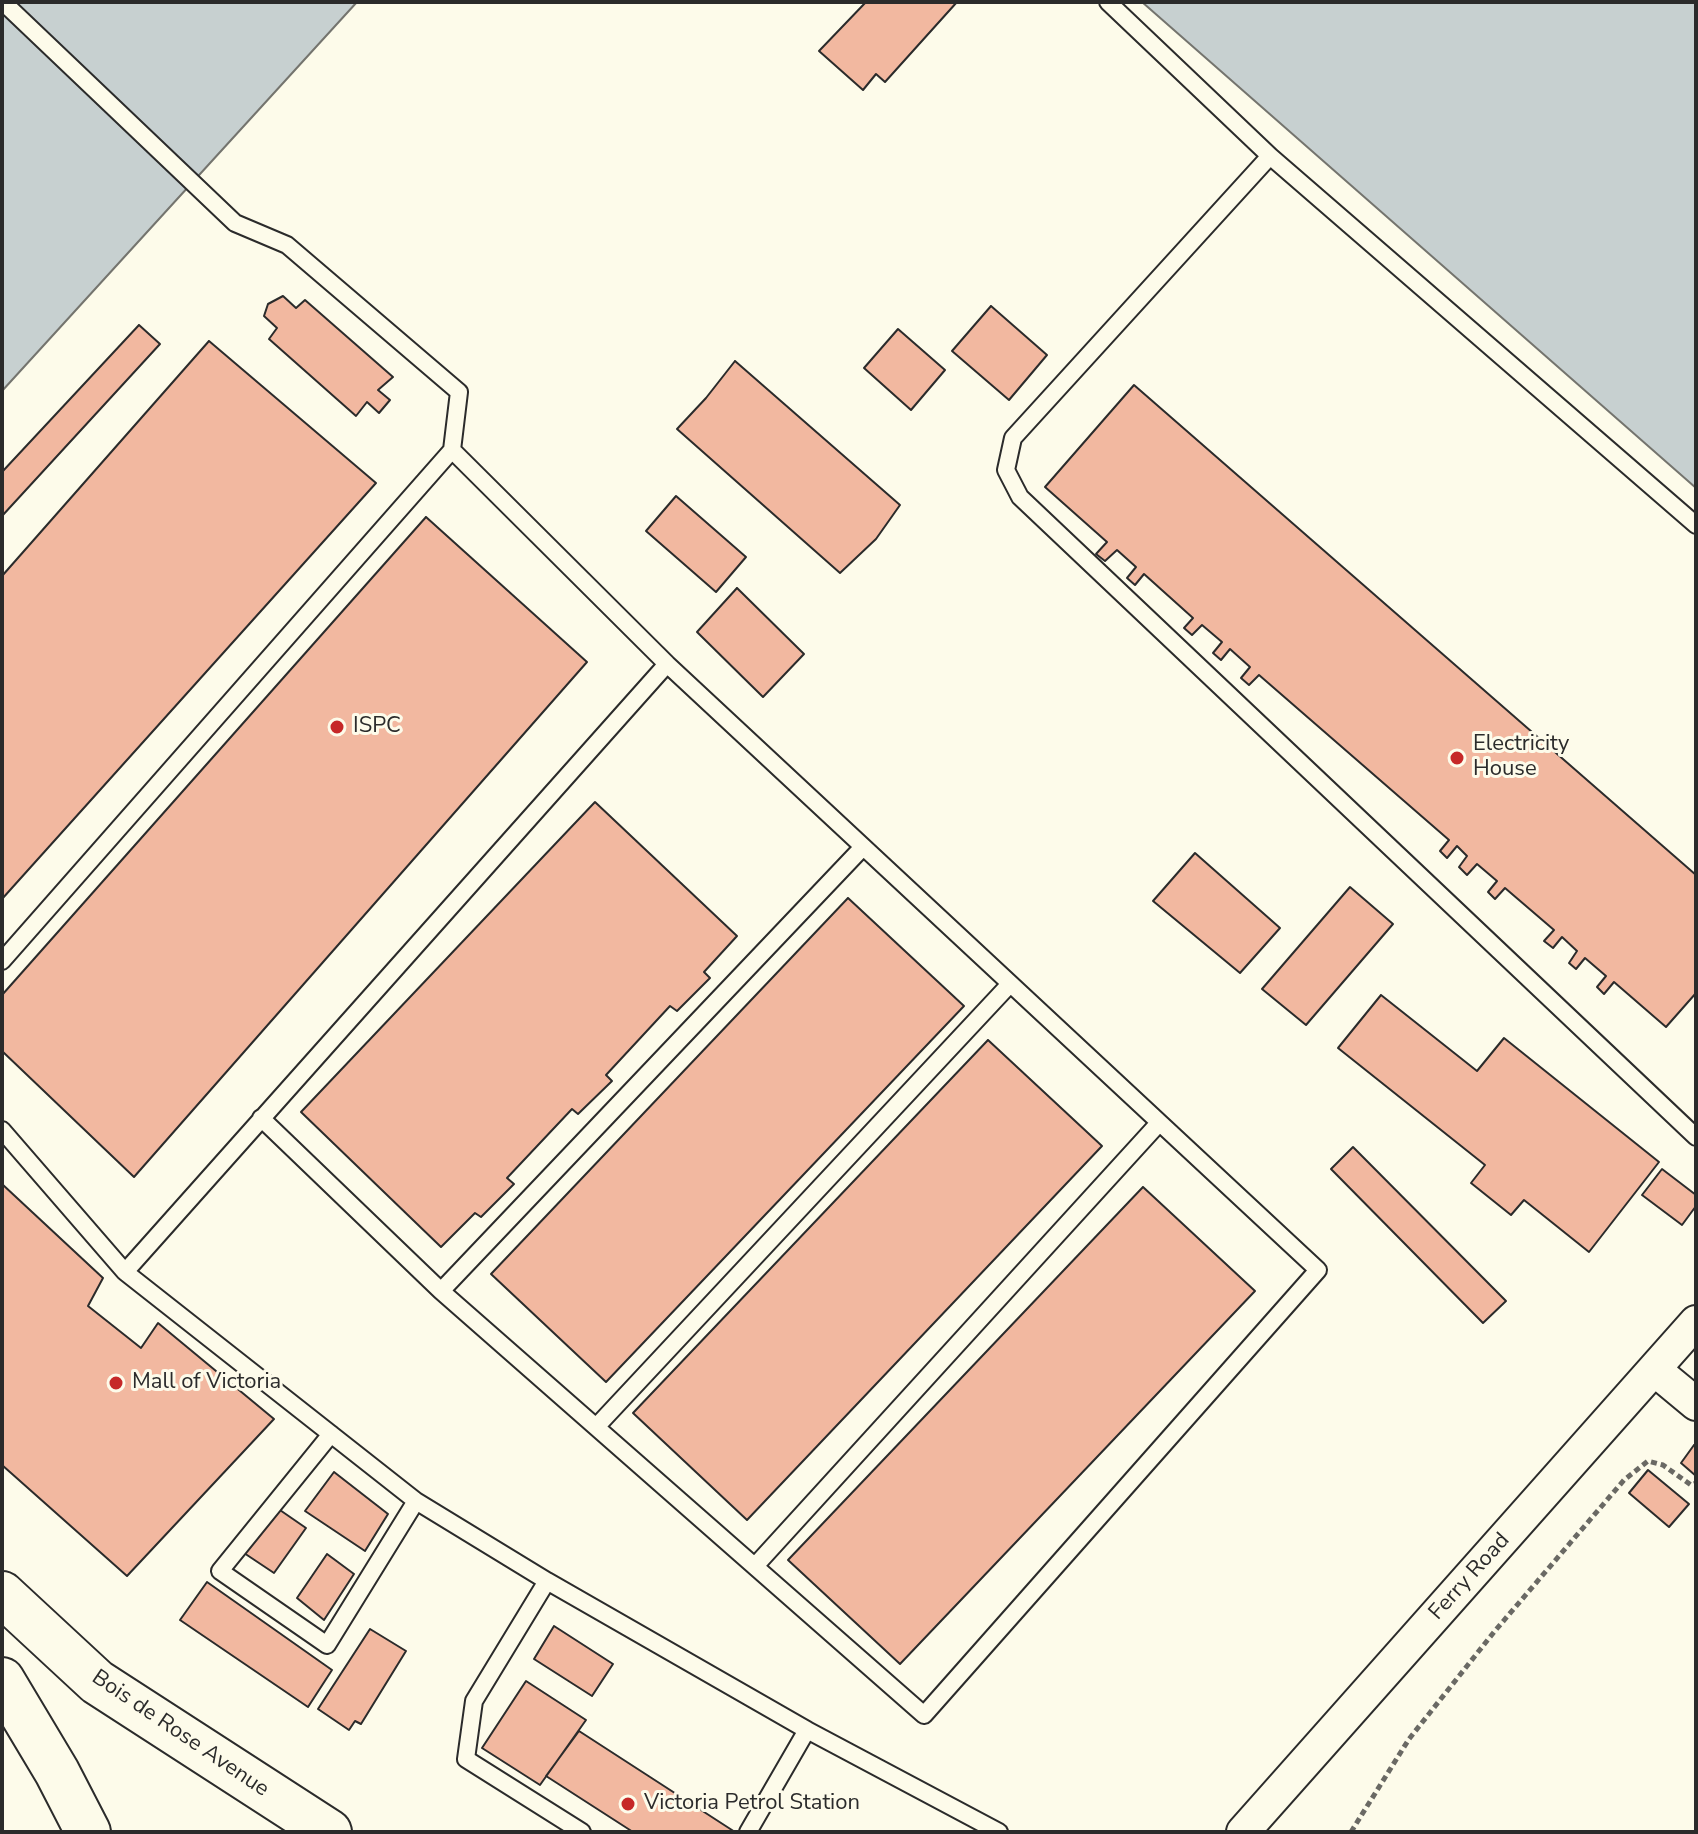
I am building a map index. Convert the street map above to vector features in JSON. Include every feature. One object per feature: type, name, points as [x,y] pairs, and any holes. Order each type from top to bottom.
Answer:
[{"type":"main road","name":"Bois de Rose Avenue","points":[[2,1594],[97,1682],[329,1832]]},
{"type":"main road","points":[[2,1680],[57,1772],[88,1832]]},
{"type":"street","name":"Ferry Road","points":[[1243,1832],[1696,1322]]},
{"type":"street","points":[[1655,1370],[1696,1404]]},
{"type":"lane","points":[[2,961],[452,450],[459,392],[287,245],[235,223],[3,2]]},
{"type":"lane","points":[[1108,2],[1270,156],[1696,525]]},
{"type":"lane","points":[[1270,156],[1013,438],[1006,470],[1020,497],[1694,1130]]},
{"type":"lane","points":[[261,1118],[441,1291],[924,1715],[1318,1270],[667,664],[452,450]]},
{"type":"lane","points":[[125,1272],[667,664]]},
{"type":"lane","points":[[441,1291],[863,847]]},
{"type":"lane","points":[[597,1426],[1010,984]]},
{"type":"lane","points":[[756,1565],[1159,1123]]},
{"type":"lane","points":[[2,1130],[125,1272],[416,1501],[547,1581],[807,1730],[999,1832]]},
{"type":"lane","points":[[331,1434],[220,1571],[327,1645],[416,1501]]},
{"type":"lane","points":[[547,1581],[474,1701],[466,1759],[582,1832]]},
{"type":"lane","points":[[748,1832],[807,1730]]},
{"type":"path","points":[[1351,1832],[1409,1739],[1494,1632],[1624,1480],[1648,1461],[1663,1465],[1691,1485],[1696,1483]]},
{"type":"shaded area","points":[[2,2],[357,2],[2,391]]},
{"type":"shaded area","points":[[1142,2],[1696,2],[1696,488]]},
{"type":"building","points":[[866,2],[957,2],[885,82],[876,74],[863,90],[819,51]]},
{"type":"building","points":[[283,296],[296,308],[305,300],[393,377],[378,390],[390,400],[379,413],[367,402],[356,416],[269,339],[277,328],[264,316],[268,304]]},
{"type":"building","points":[[991,306],[1047,355],[1009,400],[952,351]]},
{"type":"building","points":[[139,325],[160,344],[2,516],[2,472]]},
{"type":"building","points":[[898,329],[945,370],[911,410],[864,368]]},
{"type":"building","points":[[209,341],[376,483],[2,899],[2,576]]},
{"type":"building","points":[[735,361],[900,505],[876,539],[840,573],[677,429]]},
{"type":"building","name":"Electricity House","points":[[1134,385],[1696,875],[1696,993],[1666,1027],[1614,982],[1604,994],[1597,987],[1606,976],[1585,958],[1576,969],[1569,963],[1577,951],[1562,937],[1553,948],[1544,941],[1554,930],[1505,888],[1495,899],[1488,892],[1497,881],[1477,864],[1467,875],[1459,867],[1467,856],[1457,846],[1447,858],[1440,851],[1449,840],[1259,675],[1249,685],[1241,678],[1250,667],[1230,649],[1221,660],[1213,653],[1222,642],[1202,625],[1192,635],[1184,628],[1193,618],[1144,574],[1135,585],[1127,578],[1136,567],[1117,550],[1105,561],[1096,554],[1107,542],[1045,487]]},
{"type":"building","points":[[676,496],[746,557],[716,592],[646,531]]},
{"type":"building","points":[[426,517],[587,662],[134,1177],[2,1051],[2,995]]},
{"type":"building","points":[[737,588],[804,654],[763,697],[697,632]]},
{"type":"building","points":[[595,802],[737,936],[704,972],[710,978],[677,1011],[670,1006],[606,1075],[612,1081],[578,1114],[572,1109],[507,1178],[514,1184],[481,1217],[475,1213],[441,1247],[301,1112]]},
{"type":"building","points":[[1195,853],[1280,928],[1240,973],[1153,901]]},
{"type":"building","points":[[1350,887],[1393,924],[1306,1025],[1262,989]]},
{"type":"building","points":[[848,898],[964,1006],[606,1382],[491,1274]]},
{"type":"building","points":[[1381,995],[1477,1071],[1504,1038],[1659,1162],[1589,1252],[1524,1200],[1511,1215],[1471,1183],[1485,1165],[1338,1048]]},
{"type":"building","points":[[988,1040],[1102,1146],[747,1520],[633,1413]]},
{"type":"building","points":[[1353,1147],[1506,1301],[1483,1323],[1331,1169]]},
{"type":"building","points":[[1662,1169],[1696,1195],[1696,1206],[1682,1225],[1642,1195]]},
{"type":"building","name":"Mall of Victoria","points":[[2,1184],[103,1278],[88,1306],[141,1348],[158,1323],[274,1419],[127,1576],[2,1465]]},
{"type":"building","points":[[1143,1187],[1255,1291],[900,1664],[788,1560]]},
{"type":"building","points":[[1694,1445],[1696,1447],[1696,1476],[1681,1463]]},
{"type":"building","points":[[1648,1470],[1689,1504],[1669,1527],[1629,1493]]},
{"type":"building","points":[[334,1472],[388,1514],[365,1551],[305,1511]]},
{"type":"building","points":[[277,1508],[306,1528],[274,1573],[244,1553]]},
{"type":"building","points":[[327,1554],[354,1574],[324,1620],[297,1598]]},
{"type":"building","points":[[207,1582],[332,1670],[308,1707],[180,1620]]},
{"type":"building","points":[[554,1626],[613,1664],[592,1696],[534,1659]]},
{"type":"building","points":[[370,1629],[406,1651],[361,1724],[355,1721],[349,1730],[318,1709]]},
{"type":"building","points":[[526,1681],[586,1720],[540,1785],[482,1748]]},
{"type":"building","points":[[579,1731],[735,1832],[633,1832],[546,1776]]},
{"type":"place","name":"ISPC","points":[[337,727]]},
{"type":"place","name":"Electricity House","points":[[1457,758]]},
{"type":"place","name":"Mall of Victoria","points":[[116,1383]]},
{"type":"place","name":"Victoria Petrol Station","points":[[628,1804]]}]
